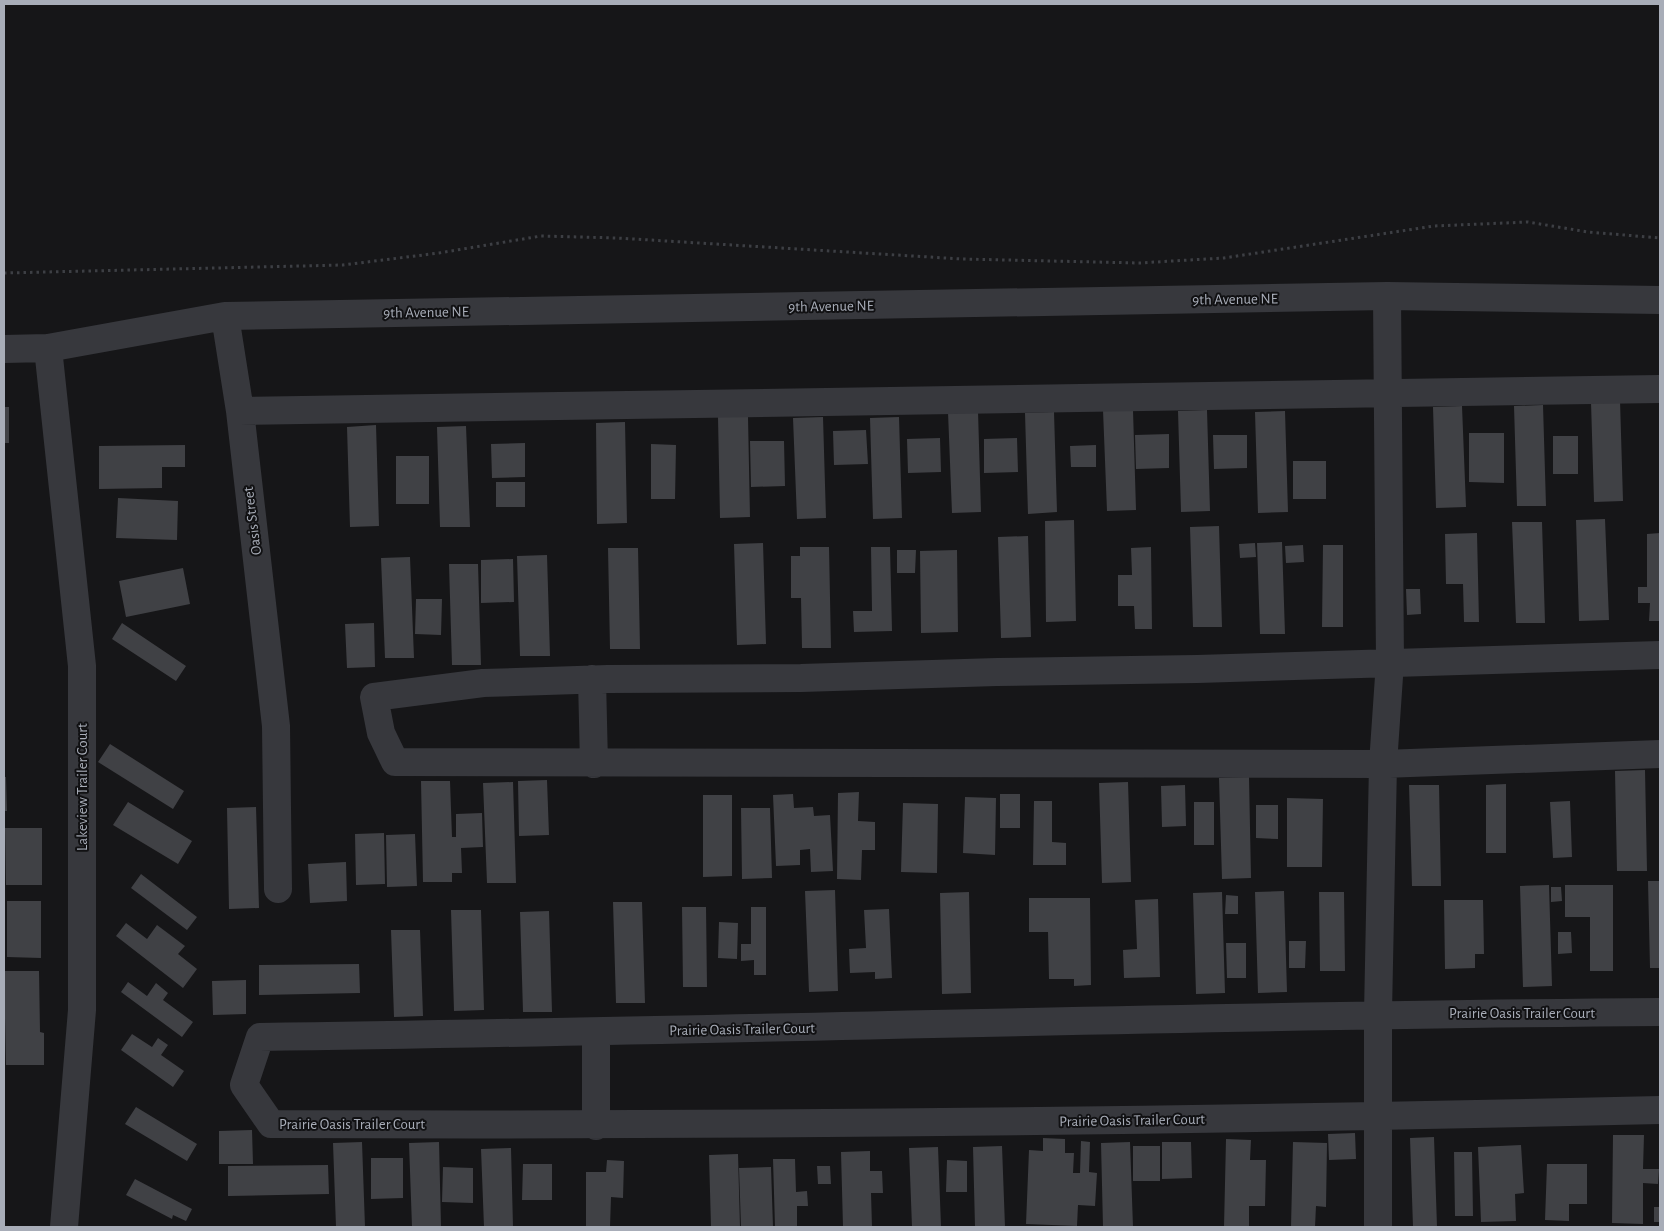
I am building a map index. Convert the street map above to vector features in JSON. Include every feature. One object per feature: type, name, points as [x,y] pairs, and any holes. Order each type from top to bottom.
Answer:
[{"type":"street","name":"9th Avenue NE","points":[[4,349],[48,348],[225,316],[1387,296],[1660,300]]},
{"type":"street","points":[[1378,1227],[1378,1014],[1383,764],[1390,662],[1387,296]]},
{"type":"street","name":"Oasis Street","points":[[225,316],[240,411],[276,726],[278,889]]},
{"type":"street","name":"Lakeview Trailer Court","points":[[48,348],[82,666],[82,1010],[64,1227]]},
{"type":"street","points":[[240,411],[1660,389]]},
{"type":"street","points":[[1660,655],[1390,662],[1197,670],[997,672],[801,678],[592,679],[483,683],[374,697],[381,733],[395,762],[594,764],[1383,764],[1660,754]]},
{"type":"street","points":[[592,679],[594,764]]},
{"type":"street","name":"Prairie Oasis Trailer Court","points":[[1660,1012],[1378,1014],[596,1033],[260,1038],[244,1085],[271,1124],[596,1126],[1378,1117],[1660,1110]]},
{"type":"street","points":[[596,1033],[596,1126]]},
{"type":"path","points":[[4,273],[343,265],[440,253],[541,236],[617,238],[962,259],[1139,263],[1224,258],[1434,226],[1528,222],[1588,232],[1660,238]]},
{"type":"building","points":[[1620,400],[1623,501],[1594,502],[1591,402]]},
{"type":"building","points":[[1543,405],[1546,506],[1517,506],[1514,406]]},
{"type":"building","points":[[1462,406],[1466,507],[1436,508],[1433,407]]},
{"type":"building","points":[[4,407],[9,407],[9,443],[4,443]]},
{"type":"building","points":[[1103,410],[1133,410],[1136,510],[1107,511]]},
{"type":"building","points":[[1207,410],[1210,511],[1181,512],[1178,411]]},
{"type":"building","points":[[978,411],[981,512],[952,513],[948,412]]},
{"type":"building","points":[[1285,411],[1288,512],[1258,513],[1255,412]]},
{"type":"building","points":[[1054,412],[1057,512],[1028,514],[1025,413]]},
{"type":"building","points":[[718,417],[748,417],[750,517],[720,518]]},
{"type":"building","points":[[823,417],[826,518],[797,519],[793,418]]},
{"type":"building","points":[[899,417],[902,518],[873,519],[870,418]]},
{"type":"building","points":[[625,422],[627,523],[597,524],[596,423]]},
{"type":"building","points":[[376,425],[379,526],[350,527],[347,427]]},
{"type":"building","points":[[466,426],[470,527],[440,527],[437,427]]},
{"type":"building","points":[[866,430],[868,464],[834,465],[833,431]]},
{"type":"building","points":[[1469,433],[1504,433],[1504,483],[1469,482]]},
{"type":"building","points":[[1169,434],[1169,468],[1136,469],[1135,435]]},
{"type":"building","points":[[1213,435],[1247,435],[1247,468],[1214,469]]},
{"type":"building","points":[[1553,436],[1578,436],[1578,474],[1553,474]]},
{"type":"building","points":[[940,438],[941,472],[908,473],[907,439]]},
{"type":"building","points":[[1017,438],[1018,472],[984,473],[984,439]]},
{"type":"building","points":[[750,441],[784,441],[785,486],[751,487]]},
{"type":"building","points":[[525,443],[525,477],[492,478],[491,444]]},
{"type":"building","points":[[651,444],[676,445],[675,499],[651,499]]},
{"type":"building","points":[[185,445],[185,467],[162,467],[162,488],[99,489],[99,446]]},
{"type":"building","points":[[1096,445],[1096,467],[1071,467],[1070,446]]},
{"type":"building","points":[[396,456],[429,456],[429,504],[396,504]]},
{"type":"building","points":[[1293,461],[1326,461],[1326,499],[1293,499]]},
{"type":"building","points":[[496,482],[525,482],[525,507],[496,507]]},
{"type":"building","points":[[118,498],[178,501],[177,540],[116,538]]},
{"type":"building","points":[[1605,519],[1609,620],[1579,621],[1576,520]]},
{"type":"building","points":[[1074,520],[1076,621],[1046,622],[1045,521]]},
{"type":"building","points":[[1512,522],[1542,522],[1545,623],[1516,623]]},
{"type":"building","points":[[1219,526],[1222,627],[1193,627],[1190,527]]},
{"type":"building","points":[[1477,533],[1479,622],[1464,622],[1463,584],[1446,584],[1445,534]]},
{"type":"building","points":[[1660,533],[1660,621],[1649,621],[1650,603],[1638,603],[1638,587],[1647,587],[1647,534]]},
{"type":"building","points":[[1028,536],[1031,637],[1001,638],[998,537]]},
{"type":"building","points":[[1282,542],[1285,634],[1260,634],[1257,543]]},
{"type":"building","points":[[763,543],[766,644],[737,645],[734,544]]},
{"type":"building","points":[[1255,543],[1256,557],[1240,558],[1239,544]]},
{"type":"building","points":[[1303,545],[1304,562],[1286,563],[1285,546]]},
{"type":"building","points":[[1323,545],[1343,545],[1343,627],[1322,627]]},
{"type":"building","points":[[800,547],[829,547],[831,648],[802,648],[801,598],[791,598],[791,556],[800,556]]},
{"type":"building","points":[[871,547],[890,547],[892,631],[854,632],[853,611],[872,611]]},
{"type":"building","points":[[1151,547],[1152,629],[1135,629],[1134,606],[1118,606],[1118,575],[1132,575],[1131,548]]},
{"type":"building","points":[[608,548],[638,548],[640,649],[610,649]]},
{"type":"building","points":[[897,550],[916,550],[915,573],[897,573]]},
{"type":"building","points":[[957,550],[958,632],[921,633],[920,551]]},
{"type":"building","points":[[547,555],[550,656],[520,656],[517,556]]},
{"type":"building","points":[[410,557],[414,658],[385,658],[381,558]]},
{"type":"building","points":[[513,559],[514,602],[481,603],[481,560]]},
{"type":"building","points":[[449,564],[478,564],[481,665],[452,665]]},
{"type":"building","points":[[183,568],[190,604],[126,617],[119,581]]},
{"type":"building","points":[[1406,589],[1420,589],[1421,614],[1407,615]]},
{"type":"building","points":[[416,599],[442,599],[441,635],[415,634]]},
{"type":"building","points":[[122,623],[186,666],[176,681],[112,639]]},
{"type":"building","points":[[374,623],[375,667],[347,668],[345,624]]},
{"type":"building","points":[[110,744],[184,791],[173,809],[98,762]]},
{"type":"building","points":[[1645,770],[1647,871],[1617,871],[1615,771]]},
{"type":"building","points":[[4,777],[6,777],[7,811],[4,811]]},
{"type":"building","points":[[1249,777],[1251,878],[1222,879],[1219,778]]},
{"type":"building","points":[[547,780],[549,835],[519,836],[518,781]]},
{"type":"building","points":[[421,781],[450,781],[452,837],[456,837],[456,814],[482,813],[483,847],[461,848],[462,873],[452,873],[452,882],[423,882]]},
{"type":"building","points":[[513,782],[516,883],[487,883],[483,783]]},
{"type":"building","points":[[1128,782],[1131,882],[1102,883],[1099,783]]},
{"type":"building","points":[[1506,784],[1506,853],[1486,853],[1486,785]]},
{"type":"building","points":[[1185,785],[1186,826],[1162,827],[1161,786]]},
{"type":"building","points":[[1409,785],[1439,785],[1441,886],[1412,886]]},
{"type":"building","points":[[859,792],[858,821],[875,822],[875,850],[862,850],[861,880],[837,879],[838,793]]},
{"type":"building","points":[[793,794],[794,808],[813,807],[814,816],[830,815],[833,871],[811,872],[810,849],[800,850],[800,865],[776,866],[773,795]]},
{"type":"building","points":[[1000,794],[1020,794],[1020,828],[1000,828]]},
{"type":"building","points":[[703,795],[732,795],[732,876],[703,877]]},
{"type":"building","points":[[965,797],[996,798],[995,855],[963,853]]},
{"type":"building","points":[[1287,798],[1323,799],[1322,867],[1287,867]]},
{"type":"building","points":[[1034,801],[1052,801],[1052,842],[1066,843],[1066,865],[1033,865]]},
{"type":"building","points":[[1570,801],[1572,857],[1553,858],[1550,802]]},
{"type":"building","points":[[128,802],[192,841],[178,864],[113,825]]},
{"type":"building","points":[[1194,802],[1214,802],[1214,845],[1194,845]]},
{"type":"building","points":[[903,803],[938,804],[937,873],[901,872]]},
{"type":"building","points":[[1256,805],[1278,805],[1278,839],[1256,838]]},
{"type":"building","points":[[256,807],[259,908],[229,909],[227,808]]},
{"type":"building","points":[[741,808],[770,808],[772,878],[742,879]]},
{"type":"building","points":[[5,828],[42,828],[42,885],[6,885]]},
{"type":"building","points":[[384,833],[385,884],[356,885],[355,834]]},
{"type":"building","points":[[415,834],[417,886],[387,887],[386,835]]},
{"type":"building","points":[[346,862],[347,901],[310,903],[308,864]]},
{"type":"building","points":[[141,874],[197,917],[187,930],[131,888]]},
{"type":"building","points":[[1648,881],[1660,881],[1660,968],[1650,968]]},
{"type":"building","points":[[1549,885],[1552,986],[1523,987],[1520,886]]},
{"type":"building","points":[[1565,885],[1613,885],[1613,971],[1590,971],[1590,917],[1565,917]]},
{"type":"building","points":[[1551,887],[1561,887],[1562,901],[1551,902]]},
{"type":"building","points":[[835,890],[838,991],[809,992],[805,891]]},
{"type":"building","points":[[1284,891],[1287,992],[1258,993],[1255,892]]},
{"type":"building","points":[[969,892],[971,993],[942,994],[940,893]]},
{"type":"building","points":[[1222,892],[1225,993],[1196,994],[1193,893]]},
{"type":"building","points":[[1319,892],[1344,892],[1345,971],[1320,971]]},
{"type":"building","points":[[1226,895],[1238,896],[1238,914],[1225,914]]},
{"type":"building","points":[[1029,898],[1090,898],[1091,985],[1074,986],[1074,979],[1049,979],[1048,932],[1029,932]]},
{"type":"building","points":[[1158,899],[1160,977],[1124,978],[1123,950],[1137,949],[1135,900]]},
{"type":"building","points":[[1444,900],[1483,900],[1484,954],[1475,954],[1475,968],[1445,969]]},
{"type":"building","points":[[7,901],[41,901],[41,958],[7,957]]},
{"type":"building","points":[[613,902],[642,902],[645,1003],[616,1003]]},
{"type":"building","points":[[682,907],[706,907],[707,987],[683,987]]},
{"type":"building","points":[[751,907],[766,907],[766,975],[754,975],[754,960],[741,961],[741,944],[751,944]]},
{"type":"building","points":[[889,909],[892,978],[875,979],[875,972],[850,973],[849,949],[866,948],[864,910]]},
{"type":"building","points":[[451,910],[481,910],[484,1010],[454,1011]]},
{"type":"building","points":[[549,911],[552,1012],[523,1012],[520,912]]},
{"type":"building","points":[[719,922],[738,923],[737,959],[718,958]]},
{"type":"building","points":[[126,923],[147,939],[157,925],[185,946],[178,954],[197,969],[183,988],[116,936]]},
{"type":"building","points":[[391,930],[420,930],[423,1016],[394,1017]]},
{"type":"building","points":[[1558,932],[1571,932],[1572,953],[1558,954]]},
{"type":"building","points":[[1289,941],[1306,941],[1305,968],[1289,968]]},
{"type":"building","points":[[1226,943],[1246,943],[1246,978],[1227,978]]},
{"type":"building","points":[[359,964],[360,993],[259,995],[259,965]]},
{"type":"building","points":[[4,971],[39,971],[40,1032],[44,1033],[44,1065],[6,1065]]},
{"type":"building","points":[[246,980],[246,1014],[213,1015],[212,981]]},
{"type":"building","points":[[128,982],[147,996],[156,983],[168,993],[163,1000],[193,1022],[182,1037],[121,992]]},
{"type":"building","points":[[132,1034],[152,1047],[158,1038],[168,1045],[161,1055],[184,1071],[173,1087],[121,1050]]},
{"type":"building","points":[[136,1107],[197,1144],[187,1161],[125,1124]]},
{"type":"building","points":[[252,1130],[253,1164],[219,1164],[219,1131]]},
{"type":"building","points":[[1355,1133],[1356,1159],[1329,1160],[1328,1134]]},
{"type":"building","points":[[1613,1135],[1644,1135],[1643,1169],[1659,1169],[1658,1184],[1643,1183],[1643,1224],[1612,1223]]},
{"type":"building","points":[[1434,1137],[1437,1227],[1413,1227],[1410,1138]]},
{"type":"building","points":[[1043,1138],[1065,1139],[1065,1153],[1074,1153],[1073,1173],[1080,1173],[1081,1141],[1090,1142],[1089,1172],[1097,1173],[1095,1206],[1078,1205],[1077,1226],[1026,1224],[1029,1150],[1043,1151]]},
{"type":"building","points":[[1226,1139],[1251,1140],[1250,1160],[1266,1160],[1265,1206],[1249,1206],[1249,1227],[1224,1227]]},
{"type":"building","points":[[362,1142],[365,1227],[336,1227],[333,1143]]},
{"type":"building","points":[[439,1142],[441,1227],[412,1227],[409,1143]]},
{"type":"building","points":[[1130,1142],[1133,1227],[1103,1227],[1101,1143]]},
{"type":"building","points":[[1162,1142],[1191,1142],[1192,1178],[1162,1179]]},
{"type":"building","points":[[1293,1142],[1327,1143],[1326,1207],[1316,1206],[1315,1227],[1291,1227]]},
{"type":"building","points":[[1521,1145],[1524,1193],[1515,1194],[1516,1221],[1481,1222],[1478,1147]]},
{"type":"building","points":[[1002,1146],[1005,1227],[975,1227],[973,1147]]},
{"type":"building","points":[[1133,1146],[1160,1146],[1160,1181],[1133,1181]]},
{"type":"building","points":[[938,1147],[941,1227],[912,1227],[909,1148]]},
{"type":"building","points":[[511,1148],[513,1227],[484,1227],[481,1149]]},
{"type":"building","points":[[870,1151],[870,1171],[882,1171],[883,1193],[871,1193],[872,1227],[843,1227],[841,1152]]},
{"type":"building","points":[[1454,1152],[1472,1152],[1473,1216],[1455,1216]]},
{"type":"building","points":[[738,1154],[740,1227],[711,1227],[709,1155]]},
{"type":"building","points":[[371,1158],[403,1158],[403,1198],[371,1199]]},
{"type":"building","points":[[773,1159],[795,1159],[796,1192],[807,1191],[808,1206],[797,1206],[797,1227],[775,1227]]},
{"type":"building","points":[[607,1160],[624,1161],[623,1198],[611,1197],[610,1227],[586,1227],[586,1172],[606,1172]]},
{"type":"building","points":[[947,1160],[967,1161],[967,1192],[946,1192]]},
{"type":"building","points":[[523,1164],[552,1164],[552,1200],[522,1200]]},
{"type":"building","points":[[1547,1164],[1587,1164],[1587,1204],[1569,1204],[1569,1221],[1545,1220]]},
{"type":"building","points":[[328,1165],[329,1194],[228,1196],[228,1166]]},
{"type":"building","points":[[817,1166],[830,1166],[831,1184],[818,1184]]},
{"type":"building","points":[[443,1167],[473,1168],[473,1203],[442,1202]]},
{"type":"building","points":[[771,1167],[773,1227],[741,1227],[739,1168]]},
{"type":"building","points":[[135,1179],[192,1209],[186,1221],[173,1215],[172,1219],[126,1195]]},
{"type":"building","points":[[1654,1207],[1660,1207],[1660,1222],[1654,1222]]}]
